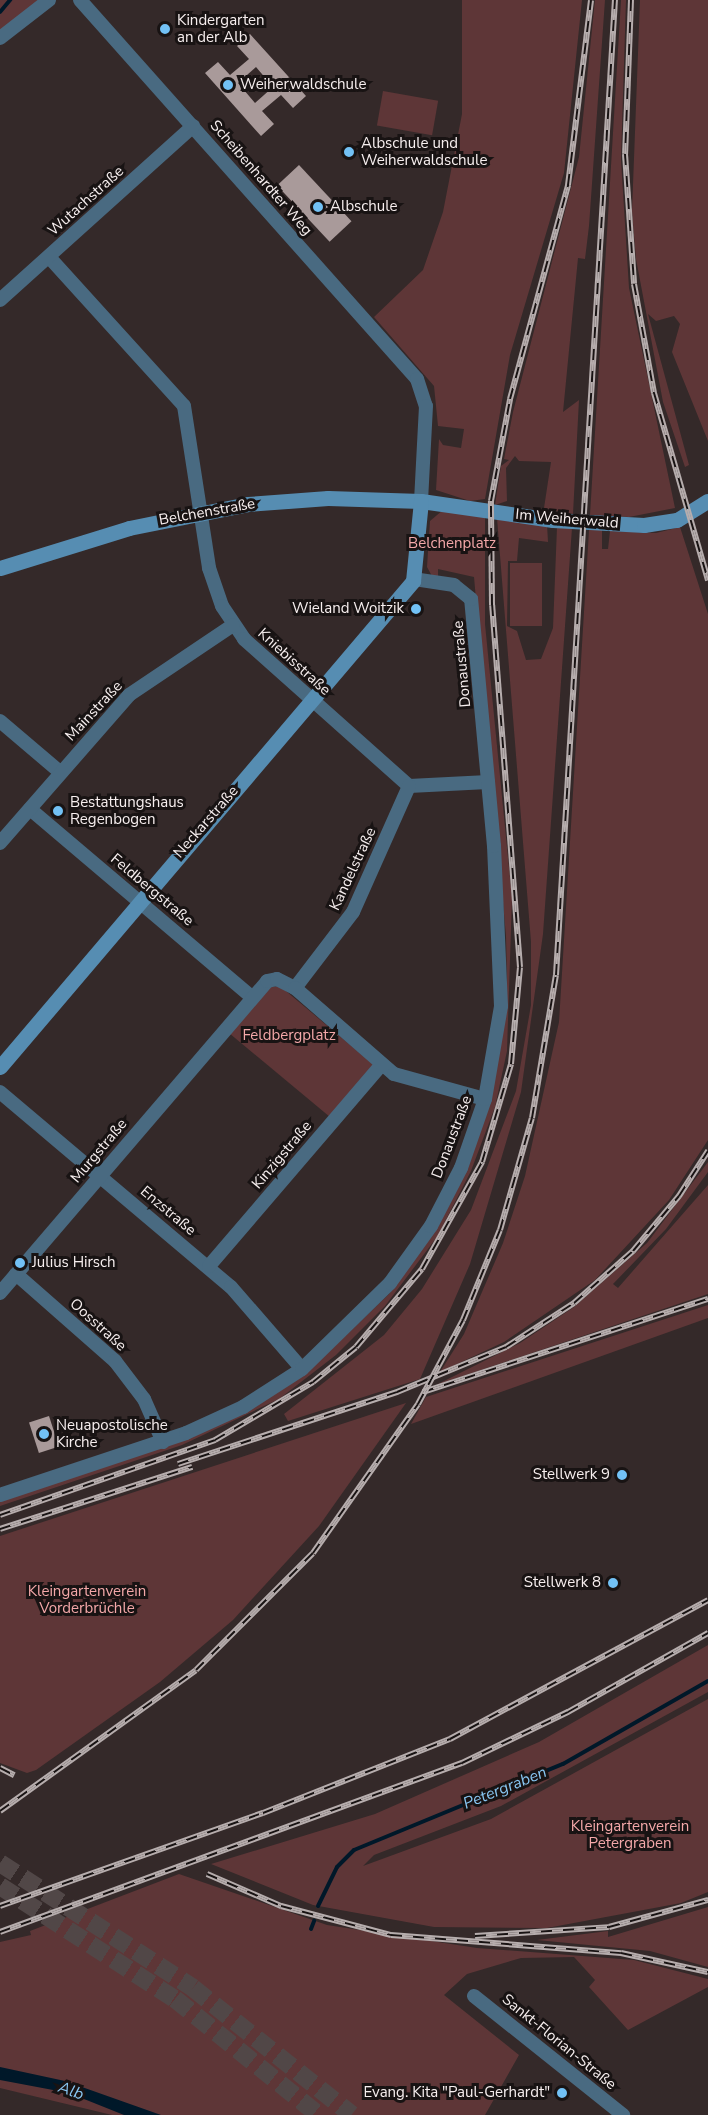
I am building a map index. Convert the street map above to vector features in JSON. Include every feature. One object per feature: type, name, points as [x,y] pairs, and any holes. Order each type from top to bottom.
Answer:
[{"type":"street","points":[[0,38],[49,0]]},
{"type":"street","name":"Scheibenhardter Weg","points":[[80,0],[417,379],[426,406],[421,501]]},
{"type":"street","name":"Wutachstraße","points":[[0,300],[193,126]]},
{"type":"street","name":"Kniebisstraße","points":[[49,257],[184,406],[208,568],[233,625],[261,658],[409,786]]},
{"type":"street","name":"Belchenstraße","points":[[0,568],[200,511],[297,499],[421,501]]},
{"type":"street","points":[[414,579],[421,501]]},
{"type":"street","name":"Im Weiherwald","points":[[421,501],[553,520],[644,525],[677,520],[708,501]]},
{"type":"street","name":"Neckarstraße","points":[[0,1067],[414,579]]},
{"type":"street","name":"Donaustraße","points":[[0,1495],[163,1442],[236,1411],[303,1369],[369,1308],[431,1226],[461,1168],[485,1099],[503,990],[488,782],[471,599],[454,585],[414,579]]},
{"type":"street","name":"Mainstraße","points":[[0,843],[129,695],[233,625]]},
{"type":"street","points":[[0,721],[60,772]]},
{"type":"street","points":[[409,786],[488,782]]},
{"type":"street","name":"Kandelstraße","points":[[295,988],[353,912],[409,786]]},
{"type":"street","name":"Feldbergstraße","points":[[30,808],[252,997]]},
{"type":"street","points":[[252,997],[277,979],[295,988],[394,1074],[485,1099]]},
{"type":"street","name":"Murgstraße","points":[[0,1293],[252,997]]},
{"type":"street","name":"Kinzigstraße","points":[[209,1266],[381,1065]]},
{"type":"street","name":"Enzstraße","points":[[0,1092],[209,1266],[258,1314],[303,1369]]},
{"type":"street","name":"Oosstraße","points":[[16,1274],[115,1361],[144,1399],[163,1442]]},
{"type":"street","name":"Sankt-Florian-Straße","points":[[474,1995],[623,2115]]},
{"type":"green space","points":[[0,0],[41,0],[0,32]]},
{"type":"green space","points":[[462,0],[582,0],[564,173],[510,355],[485,499],[470,501],[436,490],[439,439],[443,445],[461,448],[464,429],[438,426],[434,386],[374,317],[423,270],[443,212],[462,114]]},
{"type":"green space","points":[[595,0],[605,0],[589,226],[585,259],[578,258],[563,412],[579,400],[573,514],[544,508],[551,462],[519,461],[515,456],[506,468],[507,501],[495,505],[501,466],[509,460],[504,459],[513,412],[579,157]]},
{"type":"green space","points":[[621,0],[626,0],[621,160],[629,288],[675,508],[629,517],[590,515]]},
{"type":"green space","points":[[640,0],[708,0],[708,441],[672,352],[680,324],[674,316],[656,321],[648,314],[689,465],[685,467],[663,402],[636,259],[632,211]]},
{"type":"green space","points":[[383,91],[438,101],[432,135],[377,125]]},
{"type":"green space","name":"Belchenplatz","points":[[443,510],[485,516],[485,624],[512,898],[507,1051],[495,1107],[471,1171],[437,1237],[385,1306],[336,1355],[279,1399],[182,1445],[0,1506],[0,1501],[101,1468],[313,1367],[389,1294],[463,1174],[507,981],[506,936],[474,577],[438,569],[438,579],[433,578],[427,567],[430,521]]},
{"type":"green space","points":[[497,518],[547,524],[548,542],[519,538],[517,561],[508,561],[507,626],[517,631],[526,660],[541,659],[553,628],[557,527],[572,528],[543,934],[521,1092],[470,1264],[420,1379],[288,1421],[284,1414],[384,1335],[422,1289],[471,1210],[516,1091],[531,1005],[531,942]]},
{"type":"green space","points":[[680,527],[708,614],[708,1140],[669,1200],[595,1280],[504,1342],[440,1372],[464,1334],[503,1243],[525,1176],[559,1022],[589,530],[602,530],[602,549],[608,549],[610,531],[656,533]]},
{"type":"green space","points":[[510,563],[542,563],[542,626],[510,626]]},
{"type":"green space","name":"Feldbergplatz","points":[[280,986],[374,1065],[330,1117],[229,1033],[271,987]]},
{"type":"green space","points":[[708,1162],[708,1172],[666,1229],[613,1284],[618,1288],[708,1185],[708,1294],[436,1385],[520,1343],[574,1307],[647,1243]]},
{"type":"green space","points":[[708,1305],[708,1318],[411,1424],[426,1397]]},
{"type":"green space","name":"Kleingartenverein Vorderbrüchle","points":[[406,1403],[319,1526],[233,1620],[160,1682],[36,1770],[27,1773],[0,1763],[0,1536]]},
{"type":"green space","name":"Kleingartenverein Petergraben","points":[[708,1645],[708,1692],[501,1806],[374,1855],[363,1866],[491,1819],[708,1699],[708,1892],[681,1903],[547,1928],[434,1927],[313,1905],[211,1864],[375,1814],[539,1742]]},
{"type":"green space","points":[[179,1874],[327,1925],[477,1948],[634,1960],[708,1979],[708,1987],[628,2030],[589,1987],[595,1980],[574,1957],[521,1958],[467,1974],[444,1995],[519,2055],[485,2115],[112,2115],[0,2088],[0,1942],[31,1935],[30,1931]]},
{"type":"green space","points":[[708,1907],[708,1967],[650,1951],[537,1940],[608,1931],[608,1937]]},
{"type":"water","name":"Alb","points":[[0,2067],[65,2081],[161,2115],[124,2115],[69,2093],[0,2080]]},
{"type":"building","name":"Weiherwaldschule","points":[[250,34],[306,96],[293,108],[281,95],[262,111],[274,124],[261,136],[205,73],[218,62],[230,75],[249,59],[237,46]],"holes":[[[256,67],[273,87],[255,103],[238,83]]]},
{"type":"building","name":"Albschule","points":[[299,165],[352,221],[330,242],[277,185]]},
{"type":"building","name":"Neuapostolische Kirche","points":[[49,1416],[59,1446],[39,1453],[29,1422]]},
{"type":"waterway","points":[[0,12],[10,0]]},
{"type":"waterway","name":"Petergraben","points":[[318,1906],[337,1867],[354,1850],[563,1764],[708,1681]]},
{"type":"waterway","name":"Petergraben","points":[[311,1929],[314,1921]]},
{"type":"tunnel","points":[[0,1863],[193,1988],[352,2115]]},
{"type":"tunnel","points":[[0,1886],[175,1999],[319,2115]]},
{"type":"railway","points":[[0,1515],[215,1440],[313,1382],[356,1347],[422,1269],[482,1162],[511,1064],[520,967],[492,605],[491,501],[510,399],[568,185],[591,0]]},
{"type":"railway","points":[[0,1811],[196,1670],[313,1553],[418,1404],[463,1320],[500,1230],[532,1118],[556,975],[615,0]]},
{"type":"railway","points":[[631,0],[625,154],[634,284],[654,393],[708,580]]},
{"type":"railway","points":[[178,1464],[397,1392],[506,1347],[574,1303],[633,1251],[679,1196],[708,1151]]},
{"type":"railway","points":[[423,1392],[708,1299]]},
{"type":"railway","points":[[0,1529],[192,1467]]},
{"type":"railway","points":[[0,1906],[263,1813],[450,1739],[708,1600]]},
{"type":"railway","points":[[0,1932],[462,1763],[568,1712],[708,1633]]},
{"type":"railway","points":[[0,1768],[14,1775]]},
{"type":"railway","points":[[207,1874],[281,1906],[391,1935],[621,1953],[708,1972]]},
{"type":"railway","points":[[475,1936],[609,1927],[708,1900]]},
{"type":"place","name":"Kindergarten an der Alb","points":[[165,29]]},
{"type":"place","name":"Weiherwaldschule","points":[[228,85]]},
{"type":"place","name":"Albschule und Weiherwaldschule","points":[[349,152]]},
{"type":"place","name":"Albschule","points":[[318,207]]},
{"type":"place","name":"Wieland Woitzik","points":[[416,609]]},
{"type":"place","name":"Bestattungshaus Regenbogen","points":[[58,811]]},
{"type":"place","name":"Julius Hirsch","points":[[20,1263]]},
{"type":"place","name":"Neuapostolische Kirche","points":[[44,1434]]},
{"type":"place","name":"Stellwerk 9","points":[[622,1475]]},
{"type":"place","name":"Stellwerk 8","points":[[613,1583]]},
{"type":"place","name":"Evang. Kita \"Paul-Gerhardt\"","points":[[562,2093]]}]
